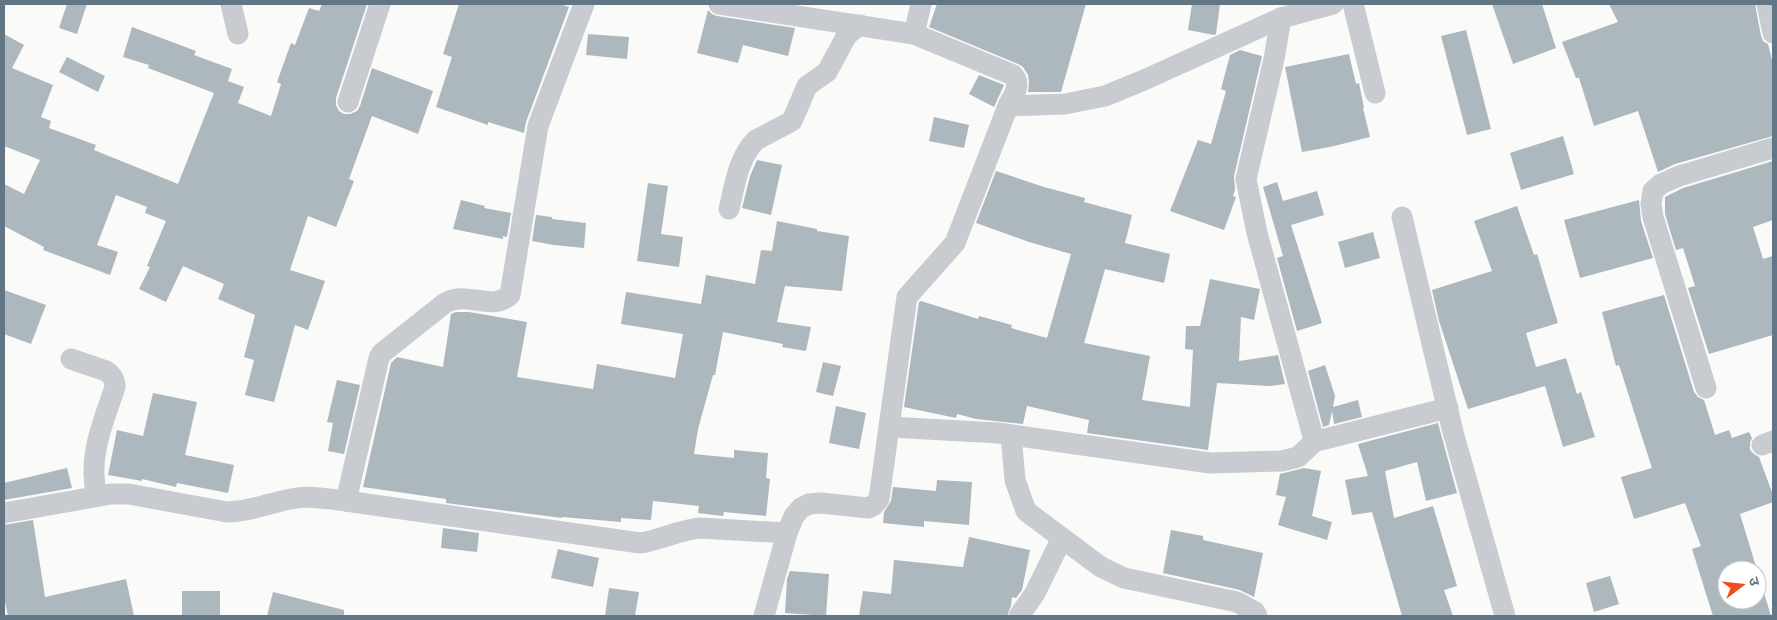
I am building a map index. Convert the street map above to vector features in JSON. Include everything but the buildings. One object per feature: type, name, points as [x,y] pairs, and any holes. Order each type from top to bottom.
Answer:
[{"type":"street","points":[[231,4],[238,34]]},
{"type":"street","points":[[348,102],[380,4]]},
{"type":"street","points":[[346,500],[379,358],[382,354],[445,303],[454,298],[496,302],[504,300],[510,295],[538,126],[584,4]]},
{"type":"street","points":[[719,4],[914,34],[1013,76],[1017,80],[1018,86],[1008,106],[955,243],[907,297],[879,498],[874,505],[868,508],[821,502],[809,504],[801,508],[794,516],[787,533],[764,616]]},
{"type":"street","points":[[914,34],[921,4]]},
{"type":"street","points":[[1008,106],[1065,104],[1105,96],[1281,18],[1333,4]]},
{"type":"street","points":[[1354,4],[1375,93]]},
{"type":"street","points":[[1766,4],[1773,33]]},
{"type":"street","points":[[1281,18],[1274,59],[1246,179],[1256,233],[1315,441]]},
{"type":"street","points":[[729,209],[742,159],[751,145],[756,140],[792,121],[807,86],[827,72],[847,35],[860,25]]},
{"type":"street","points":[[1706,388],[1653,217],[1650,204],[1653,191],[1661,184],[1679,176],[1773,148]]},
{"type":"street","points":[[1402,217],[1448,408],[1481,535],[1505,616]]},
{"type":"street","points":[[71,359],[106,371],[115,382],[94,457],[92,473],[96,496]]},
{"type":"street","points":[[890,427],[1011,435],[1210,462],[1282,461],[1298,457],[1315,441],[1448,408]]},
{"type":"street","points":[[1011,435],[1015,480],[1026,511],[1101,567],[1124,578],[1237,602],[1255,612],[1257,616]]},
{"type":"street","points":[[4,513],[96,496],[129,494],[226,512],[240,512],[292,498],[307,497],[346,500],[640,543],[653,541],[687,529],[700,528],[787,533]]},
{"type":"street","points":[[1019,616],[1035,593],[1062,538]]}]
